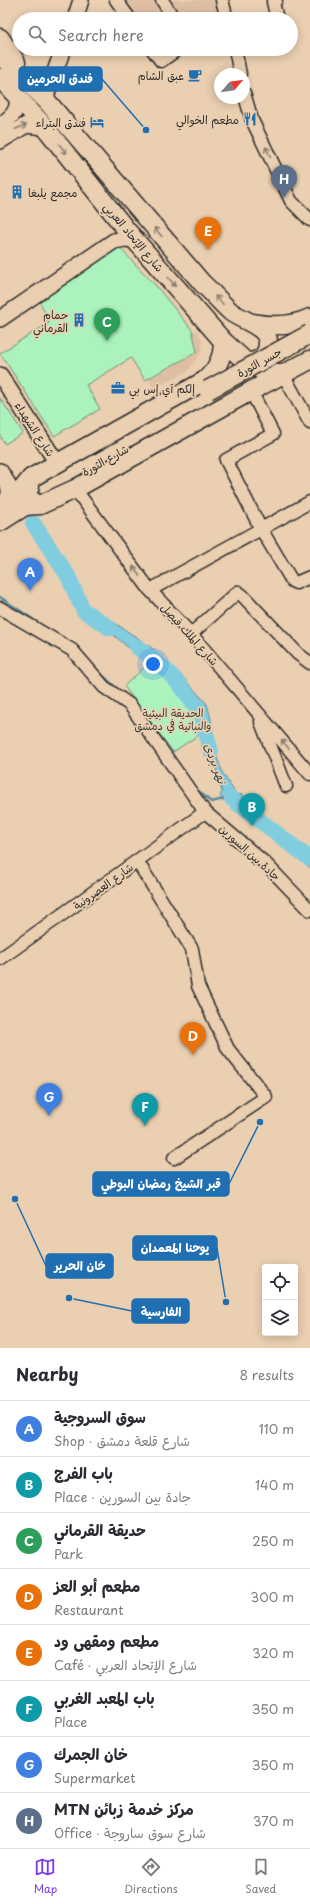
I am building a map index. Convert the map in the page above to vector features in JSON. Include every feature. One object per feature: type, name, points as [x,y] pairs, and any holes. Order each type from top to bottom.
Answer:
[{"type":"highway","points":[[0,38],[31,85]]},
{"type":"highway","name":"شارع الإتحاد العربي","points":[[0,55],[45,99],[202,283],[231,311],[253,323]]},
{"type":"highway","name":"شارع الإتحاد العربي","points":[[0,78],[45,127],[135,240],[223,342],[246,362],[272,374],[283,374]]},
{"type":"highway","points":[[253,323],[282,326],[308,325]]},
{"type":"highway","points":[[246,362],[260,359],[265,354],[268,347],[268,340],[265,333],[253,323]]},
{"type":"highway","name":"جسر الثورة","points":[[212,394],[308,325]]},
{"type":"highway","points":[[212,394],[214,371],[221,357],[223,342]]},
{"type":"highway","name":"جسر الثورة","points":[[212,394],[310,346]]},
{"type":"highway","points":[[212,394],[75,489],[40,505],[13,500],[31,478],[57,463],[212,394],[251,391],[310,360]]},
{"type":"highway","name":"شارع الثورة","points":[[0,522],[13,500],[212,394]]},
{"type":"main road","points":[[77,12],[81,0]]},
{"type":"main road","points":[[45,99],[60,56]]},
{"type":"main road","points":[[0,126],[15,113],[18,108],[17,97]]},
{"type":"main road","points":[[0,141],[26,125],[45,127]]},
{"type":"main road","points":[[0,319],[105,238],[113,230],[119,220]]},
{"type":"main road","points":[[0,310],[114,241],[125,239],[135,240]]},
{"type":"main road","name":"شارع الشهداء","points":[[0,375],[57,463]]},
{"type":"main road","points":[[0,471],[8,484],[13,500]]},
{"type":"street","points":[[116,0],[125,12]]},
{"type":"street","points":[[162,0],[170,12]]},
{"type":"street","points":[[222,0],[225,12]]},
{"type":"street","points":[[275,12],[273,2],[276,0]]},
{"type":"street","points":[[157,56],[161,62],[169,56]]},
{"type":"street","points":[[236,56],[239,68]]},
{"type":"street","points":[[247,104],[252,120],[291,201],[310,220]]},
{"type":"street","points":[[283,374],[310,423]]},
{"type":"street","points":[[251,391],[273,434],[226,460],[261,529],[292,581],[296,583],[310,577]]},
{"type":"street","name":"شارع الملك فيصل","points":[[75,489],[150,590],[191,634],[308,768]]},
{"type":"street","points":[[150,590],[310,502]]},
{"type":"street","points":[[191,634],[238,592],[298,654],[310,663]]},
{"type":"street","name":"جادة بين السورين","points":[[0,608],[72,650],[104,687],[130,706],[205,812],[265,864],[310,910]]},
{"type":"street","points":[[258,712],[286,786]]},
{"type":"street","name":"شارع العصرونية","points":[[0,959],[205,812]]},
{"type":"street","points":[[137,861],[192,949],[198,986],[228,1049],[266,1097],[174,1158]]},
{"type":"shaded area","points":[[108,0],[222,0],[223,4],[216,12],[118,12]]},
{"type":"shaded area","points":[[192,331],[198,331],[202,341],[202,351],[187,372],[154,388],[148,379],[197,352]]},
{"type":"green space","points":[[116,244],[156,286],[192,330],[197,352],[145,380],[131,358],[86,385],[100,409],[54,436],[0,353],[49,323],[39,299]]},
{"type":"green space","points":[[0,398],[23,433],[5,444],[0,436]]},
{"type":"green space","name":"الحديقة البيئية والنباتية في دمشق","points":[[149,663],[165,675],[196,717],[200,734],[173,752],[124,686]]},
{"type":"water","points":[[98,612],[151,647],[180,674],[207,704],[211,719],[216,755],[223,774],[236,794],[243,795],[251,804],[249,812],[241,814],[220,796],[222,792],[214,760],[204,741],[204,730],[200,716],[181,687],[155,659],[132,651],[92,616]]},
{"type":"water","points":[[270,820],[286,834],[310,850],[310,868],[276,836],[262,829]]},
{"type":"waterway","name":"نهر بردى","points":[[33,523],[68,576],[80,603]]},
{"type":"waterway","points":[[0,597],[41,625]]},
{"type":"waterway","name":"نهر بردى","points":[[83,610],[110,628]]},
{"type":"waterway","points":[[59,635],[73,645]]},
{"type":"waterway","name":"نهر بردى","points":[[137,647],[173,677],[188,695],[200,715],[211,751]]},
{"type":"waterway","points":[[94,667],[118,690]]},
{"type":"waterway","points":[[195,788],[211,802],[224,799]]},
{"type":"waterway","name":"نهر بردى","points":[[232,799],[310,859]]},
{"type":"place","name":"عبق الشام","points":[[195,75]]},
{"type":"place","name":"مطعم الخوالي","points":[[250,119]]},
{"type":"place","name":"فندق البتراء","points":[[97,122]]},
{"type":"place","name":"فندق الحرمين","points":[[146,130]]},
{"type":"place","name":"مجمع يلبغا","points":[[17,192]]},
{"type":"place","name":"MTN مركز خدمة زبائن","points":[[284,198]]},
{"type":"place","name":"مطعم ومقهى ود","points":[[208,250]]},
{"type":"place","name":"حمام القرماني","points":[[79,320]]},
{"type":"place","name":"حديقة القرماني","points":[[107,341]]},
{"type":"place","name":"إلكم آي إس بي","points":[[118,388]]},
{"type":"place","name":"سوق السروجية","points":[[30,591]]},
{"type":"place","name":"باب الفرج","points":[[252,826]]},
{"type":"place","name":"مطعم أبو العز","points":[[193,1055]]},
{"type":"place","name":"خان الجمرك","points":[[49,1116]]},
{"type":"place","name":"قبر الشيخ رمضان البوطي","points":[[260,1122]]},
{"type":"place","name":"باب المعبد الغربي","points":[[145,1126]]},
{"type":"place","name":"خان الحرير","points":[[15,1199]]},
{"type":"place","name":"الفارسية","points":[[69,1298]]},
{"type":"place","name":"يوحنا المعمدان","points":[[226,1302]]}]
